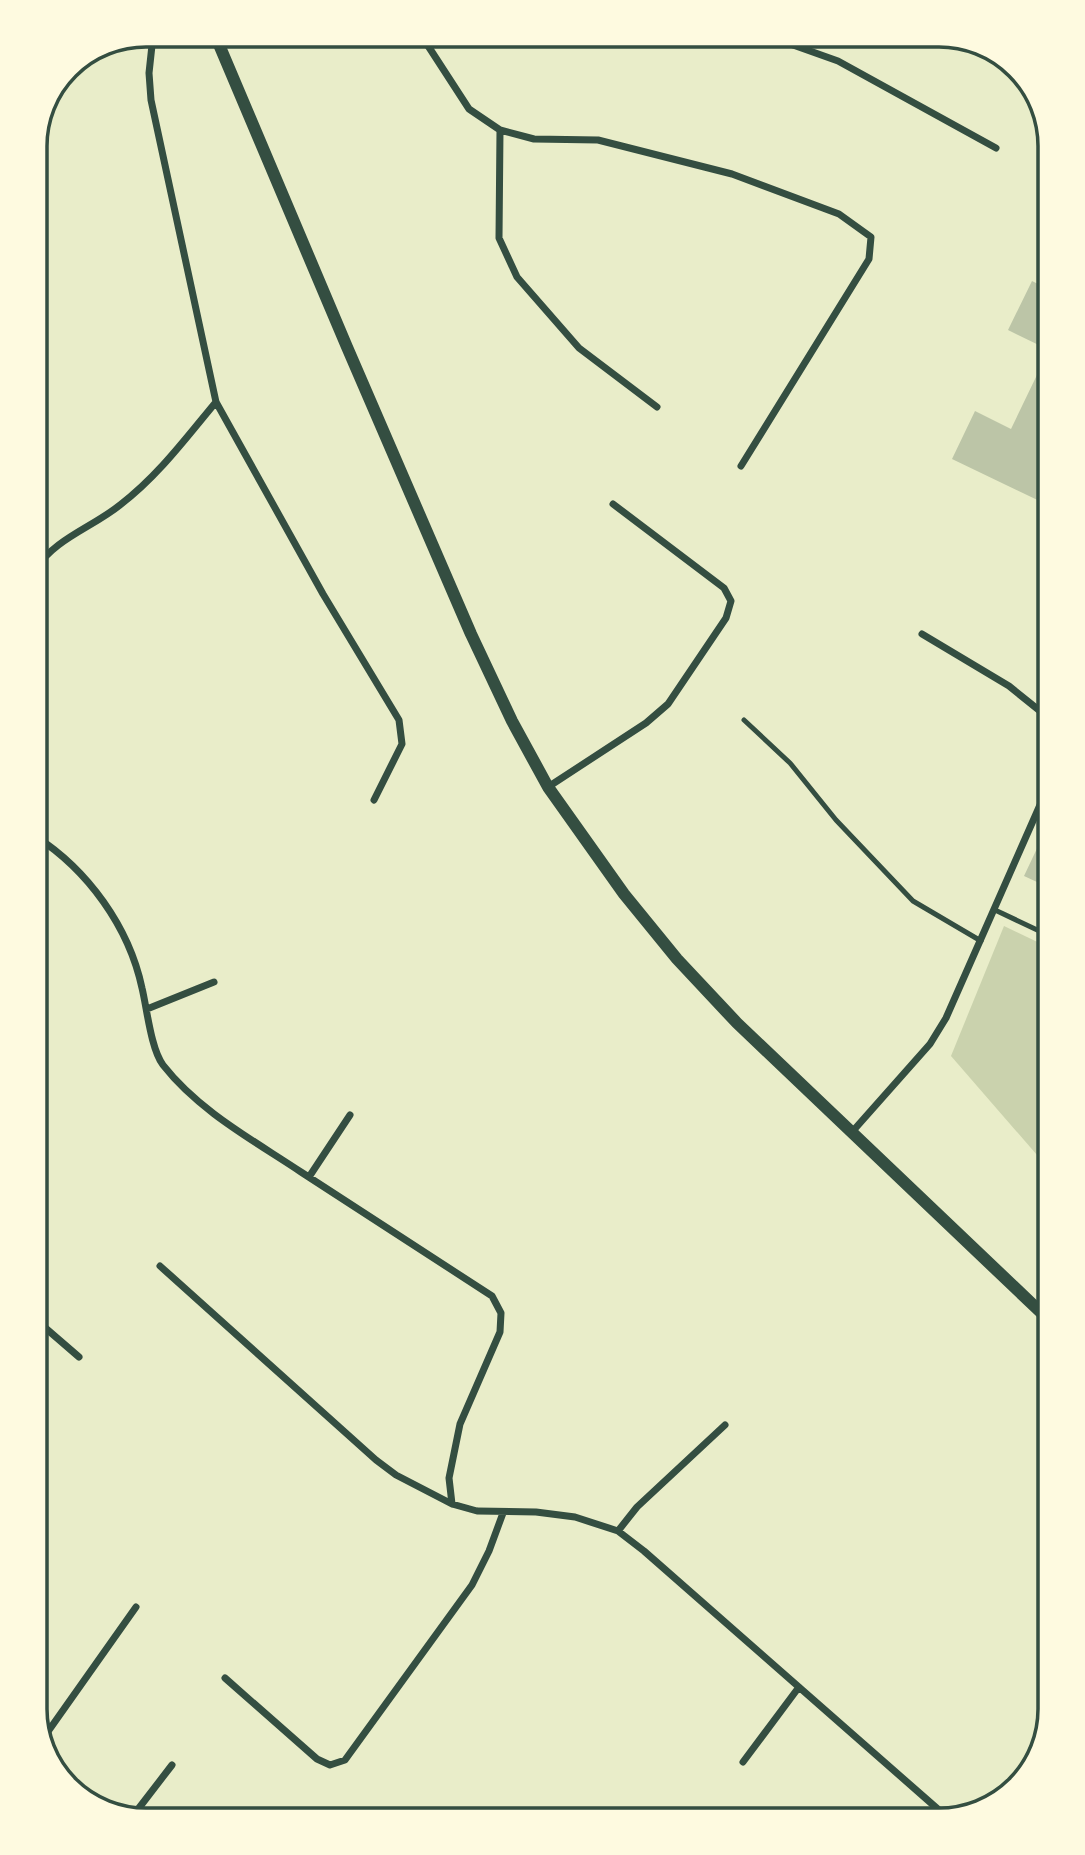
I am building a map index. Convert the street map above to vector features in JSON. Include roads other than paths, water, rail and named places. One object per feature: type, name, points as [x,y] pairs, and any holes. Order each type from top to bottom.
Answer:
[{"type":"street","points":[[152,47],[149,73],[151,100],[216,402],[323,594],[399,720],[402,744],[374,800]]},
{"type":"street","points":[[220,47],[346,347],[471,634],[512,721],[548,787],[624,894],[677,959],[737,1023],[1038,1310]]},
{"type":"street","points":[[429,47],[470,109],[500,130],[534,139],[598,140],[732,174],[839,214],[872,237],[869,259],[741,466]]},
{"type":"street","points":[[799,47],[838,61],[996,148]]},
{"type":"street","points":[[500,130],[499,238],[517,277],[579,348],[657,407]]},
{"type":"street","points":[[47,552],[119,506],[160,470],[216,402]]},
{"type":"street","points":[[548,787],[646,723],[668,704],[726,618],[731,601],[724,588],[613,504]]},
{"type":"street","points":[[922,634],[1009,686],[1038,709]]},
{"type":"street","points":[[852,1132],[930,1044],[946,1018],[1038,815]]},
{"type":"street","points":[[47,845],[76,867],[128,942],[138,967],[160,1062],[181,1087],[232,1127],[492,1296],[501,1313],[500,1332],[458,1433],[449,1478],[452,1504]]},
{"type":"street","points":[[147,1009],[214,982]]},
{"type":"street","points":[[309,1177],[350,1115]]},
{"type":"street","points":[[160,1266],[376,1460],[405,1480],[452,1504],[477,1511],[536,1512],[575,1517],[618,1531],[937,1808]]},
{"type":"street","points":[[47,1329],[79,1357]]},
{"type":"street","points":[[618,1531],[637,1507],[725,1425]]},
{"type":"street","points":[[225,1678],[317,1759],[330,1765],[345,1760],[472,1585],[489,1551],[503,1513]]},
{"type":"street","points":[[50,1729],[136,1607]]},
{"type":"street","points":[[743,1762],[799,1687]]},
{"type":"street","points":[[139,1808],[172,1765]]},
{"type":"lane","points":[[744,720],[790,764],[836,820],[913,901],[981,941]]},
{"type":"lane","points":[[995,910],[1038,930]]}]
